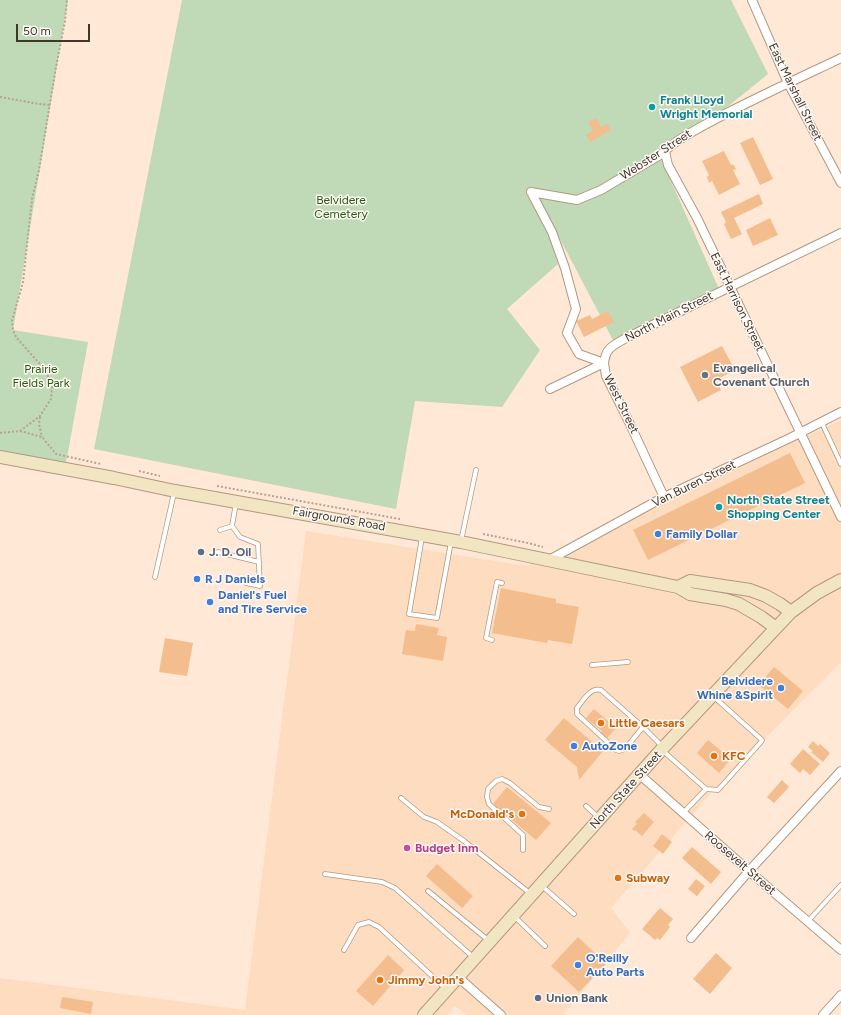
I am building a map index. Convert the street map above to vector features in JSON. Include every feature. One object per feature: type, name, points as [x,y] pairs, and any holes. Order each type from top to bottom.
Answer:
[{"type":"main road","name":"Fairgrounds Road","points":[[0,457],[107,476],[175,491],[423,535],[459,538],[548,554],[678,587],[690,594],[710,596],[739,604],[776,628]]},
{"type":"main road","points":[[678,587],[690,580],[750,590],[766,596],[791,612]]},
{"type":"main road","name":"North State Street","points":[[424,1015],[639,774],[791,612],[817,593],[841,580]]},
{"type":"street","name":"East Marshall Street","points":[[752,0],[788,83],[841,183]]},
{"type":"street","name":"Webster Street","points":[[531,192],[577,200],[601,190],[666,152],[672,144],[696,129],[841,58]]},
{"type":"street","name":"East Harrison Street","points":[[666,152],[668,165],[697,218],[841,517]]},
{"type":"street","name":"West Street","points":[[531,192],[552,232],[565,268],[576,309],[567,334],[579,354],[604,363],[606,376],[664,497]]},
{"type":"street","name":"North Main Street","points":[[604,363],[606,354],[610,348],[626,338],[841,233]]},
{"type":"street","points":[[550,389],[604,363]]},
{"type":"street","name":"Van Buren Street","points":[[548,554],[841,412]]},
{"type":"street","points":[[691,938],[749,871],[841,771]]},
{"type":"street","name":"Roosevelt Street","points":[[639,774],[841,950]]},
{"type":"street","points":[[458,977],[501,1015]]},
{"type":"street","points":[[823,1015],[841,995]]},
{"type":"lane","points":[[820,421],[841,464]]},
{"type":"lane","points":[[423,535],[409,614],[437,618],[476,470]]},
{"type":"lane","points":[[155,577],[175,491]]},
{"type":"lane","points":[[236,501],[232,526],[240,537],[258,544],[260,586],[246,583]]},
{"type":"lane","points":[[220,530],[232,526]]},
{"type":"lane","points":[[218,552],[259,562]]},
{"type":"lane","points":[[492,640],[486,638],[497,582],[502,583]]},
{"type":"lane","points":[[592,665],[628,662]]},
{"type":"lane","points":[[643,727],[625,749],[619,751],[616,750],[577,714],[577,708],[590,692],[597,689],[601,690],[643,727],[706,789],[718,790],[762,740],[712,696]]},
{"type":"lane","points":[[523,850],[522,834],[489,804],[487,796],[488,789],[496,781],[502,780],[510,783],[539,807],[549,809]]},
{"type":"lane","points":[[683,813],[706,789]]},
{"type":"lane","points":[[401,798],[424,817],[437,822],[464,841],[532,895]]},
{"type":"lane","points":[[586,806],[600,819]]},
{"type":"lane","points":[[325,874],[382,882],[395,888],[475,958]]},
{"type":"lane","points":[[541,885],[574,914]]},
{"type":"lane","points":[[808,922],[841,885]]},
{"type":"lane","points":[[428,891],[490,941]]},
{"type":"lane","points":[[513,915],[545,946]]},
{"type":"lane","points":[[344,950],[358,925],[369,922],[379,927],[446,990]]},
{"type":"path","points":[[20,430],[40,416],[51,399],[52,387],[46,371],[16,337],[13,330],[12,321],[23,282],[32,199],[39,170],[66,21],[67,0]]},
{"type":"path","points":[[0,97],[39,104],[50,104]]},
{"type":"path","points":[[40,416],[39,424],[42,437],[56,454],[102,464]]},
{"type":"path","points":[[0,433],[20,430],[42,437]]},
{"type":"path","points":[[136,470],[163,476]]},
{"type":"path","points":[[214,486],[401,519]]},
{"type":"path","points":[[459,538],[528,543],[548,554]]},
{"type":"shaded area","points":[[841,420],[841,662],[710,794],[611,908],[630,933],[563,1015],[467,1015],[455,1006],[447,1015],[0,1015],[0,978],[245,1010],[306,531],[527,566]]},
{"type":"green space","name":"Prairie Fields Park","points":[[0,0],[68,0],[13,330],[88,342],[66,463],[0,450]]},
{"type":"green space","name":"Belvidere Cemetery","points":[[182,0],[731,0],[768,74],[726,108],[658,152],[719,289],[614,342],[537,195],[558,264],[507,309],[540,350],[502,407],[415,401],[396,509],[94,449]]},
{"type":"building","points":[[596,118],[601,127],[608,124],[611,130],[590,142],[586,135],[593,131],[588,122]]},
{"type":"building","points":[[753,137],[773,179],[760,185],[740,143]]},
{"type":"building","points":[[724,151],[731,165],[733,164],[736,169],[733,170],[740,184],[719,195],[712,181],[709,183],[707,177],[709,175],[702,161]]},
{"type":"building","points":[[759,194],[763,204],[734,218],[742,234],[731,239],[724,224],[726,222],[721,212]]},
{"type":"building","points":[[770,218],[778,235],[753,246],[746,230]]},
{"type":"building","points":[[608,311],[614,322],[584,337],[576,321],[590,315],[592,319]]},
{"type":"building","name":"Evangelical Covenant Church","points":[[722,346],[735,370],[716,380],[721,390],[698,402],[680,367]]},
{"type":"building","name":"North State Street Shopping Center","points":[[790,453],[805,483],[648,560],[633,530]]},
{"type":"building","points":[[501,588],[556,599],[556,603],[579,607],[572,644],[548,640],[547,643],[492,633]]},
{"type":"building","points":[[416,624],[439,628],[437,635],[447,637],[443,661],[402,654],[406,630],[415,631]]},
{"type":"building","points":[[165,638],[193,643],[187,676],[159,672]]},
{"type":"building","name":"Belvidere Whine &Spirit","points":[[774,667],[803,691],[788,709],[759,685]]},
{"type":"building","name":"Little Caesars","points":[[594,709],[616,728],[607,738],[601,733],[602,731],[586,718]]},
{"type":"building","name":"AutoZone","points":[[564,718],[603,751],[579,780],[577,767],[545,740]]},
{"type":"building","name":"KFC","points":[[708,740],[731,759],[719,773],[697,753]]},
{"type":"building","points":[[813,741],[818,746],[820,744],[830,753],[823,762],[811,752],[813,751],[808,747]]},
{"type":"building","points":[[803,749],[820,764],[810,775],[803,769],[800,773],[790,764]]},
{"type":"building","points":[[782,780],[789,787],[774,803],[767,797]]},
{"type":"building","name":"McDonald's","points":[[507,787],[551,823],[536,840],[493,804]]},
{"type":"building","points":[[644,813],[654,822],[642,836],[632,829],[637,824],[635,822]]},
{"type":"building","points":[[662,834],[672,842],[663,854],[653,846]]},
{"type":"building","points":[[692,847],[721,872],[711,884],[682,858]]},
{"type":"building","points":[[437,864],[473,896],[462,908],[426,876]]},
{"type":"building","points":[[696,879],[705,886],[697,896],[688,889]]},
{"type":"building","points":[[660,908],[673,919],[668,925],[670,927],[660,940],[657,938],[655,940],[642,929]]},
{"type":"building","name":"O'Reilly Auto Parts","points":[[578,937],[606,964],[579,992],[551,966]]},
{"type":"building","points":[[716,953],[732,968],[710,994],[693,979]]},
{"type":"building","name":"Jimmy John's","points":[[388,955],[404,970],[373,1006],[356,991]]},
{"type":"building","points":[[62,997],[93,1002],[91,1014],[60,1008]]},
{"type":"place","name":"Frank Lloyd Wright Memorial","points":[[652,107]]},
{"type":"place","name":"Evangelical Covenant Church","points":[[705,375]]},
{"type":"place","name":"North State Street Shopping Center","points":[[719,507]]},
{"type":"place","name":"Family Dollar","points":[[658,534]]},
{"type":"place","name":"J. D. Oil","points":[[201,552]]},
{"type":"place","name":"R J Daniels","points":[[197,579]]},
{"type":"place","name":"Daniel's Fuel and Tire Service","points":[[210,602]]},
{"type":"place","name":"Belvidere Whine &Spirit","points":[[781,688]]},
{"type":"place","name":"Little Caesars","points":[[601,723]]},
{"type":"place","name":"AutoZone","points":[[574,746]]},
{"type":"place","name":"KFC","points":[[714,756]]},
{"type":"place","name":"McDonald's","points":[[522,814]]},
{"type":"place","name":"Budget Inm","points":[[407,848]]},
{"type":"place","name":"Subway","points":[[618,878]]},
{"type":"place","name":"O'Reilly Auto Parts","points":[[578,965]]},
{"type":"place","name":"Jimmy John's","points":[[380,980]]},
{"type":"place","name":"Union Bank","points":[[538,998]]}]
